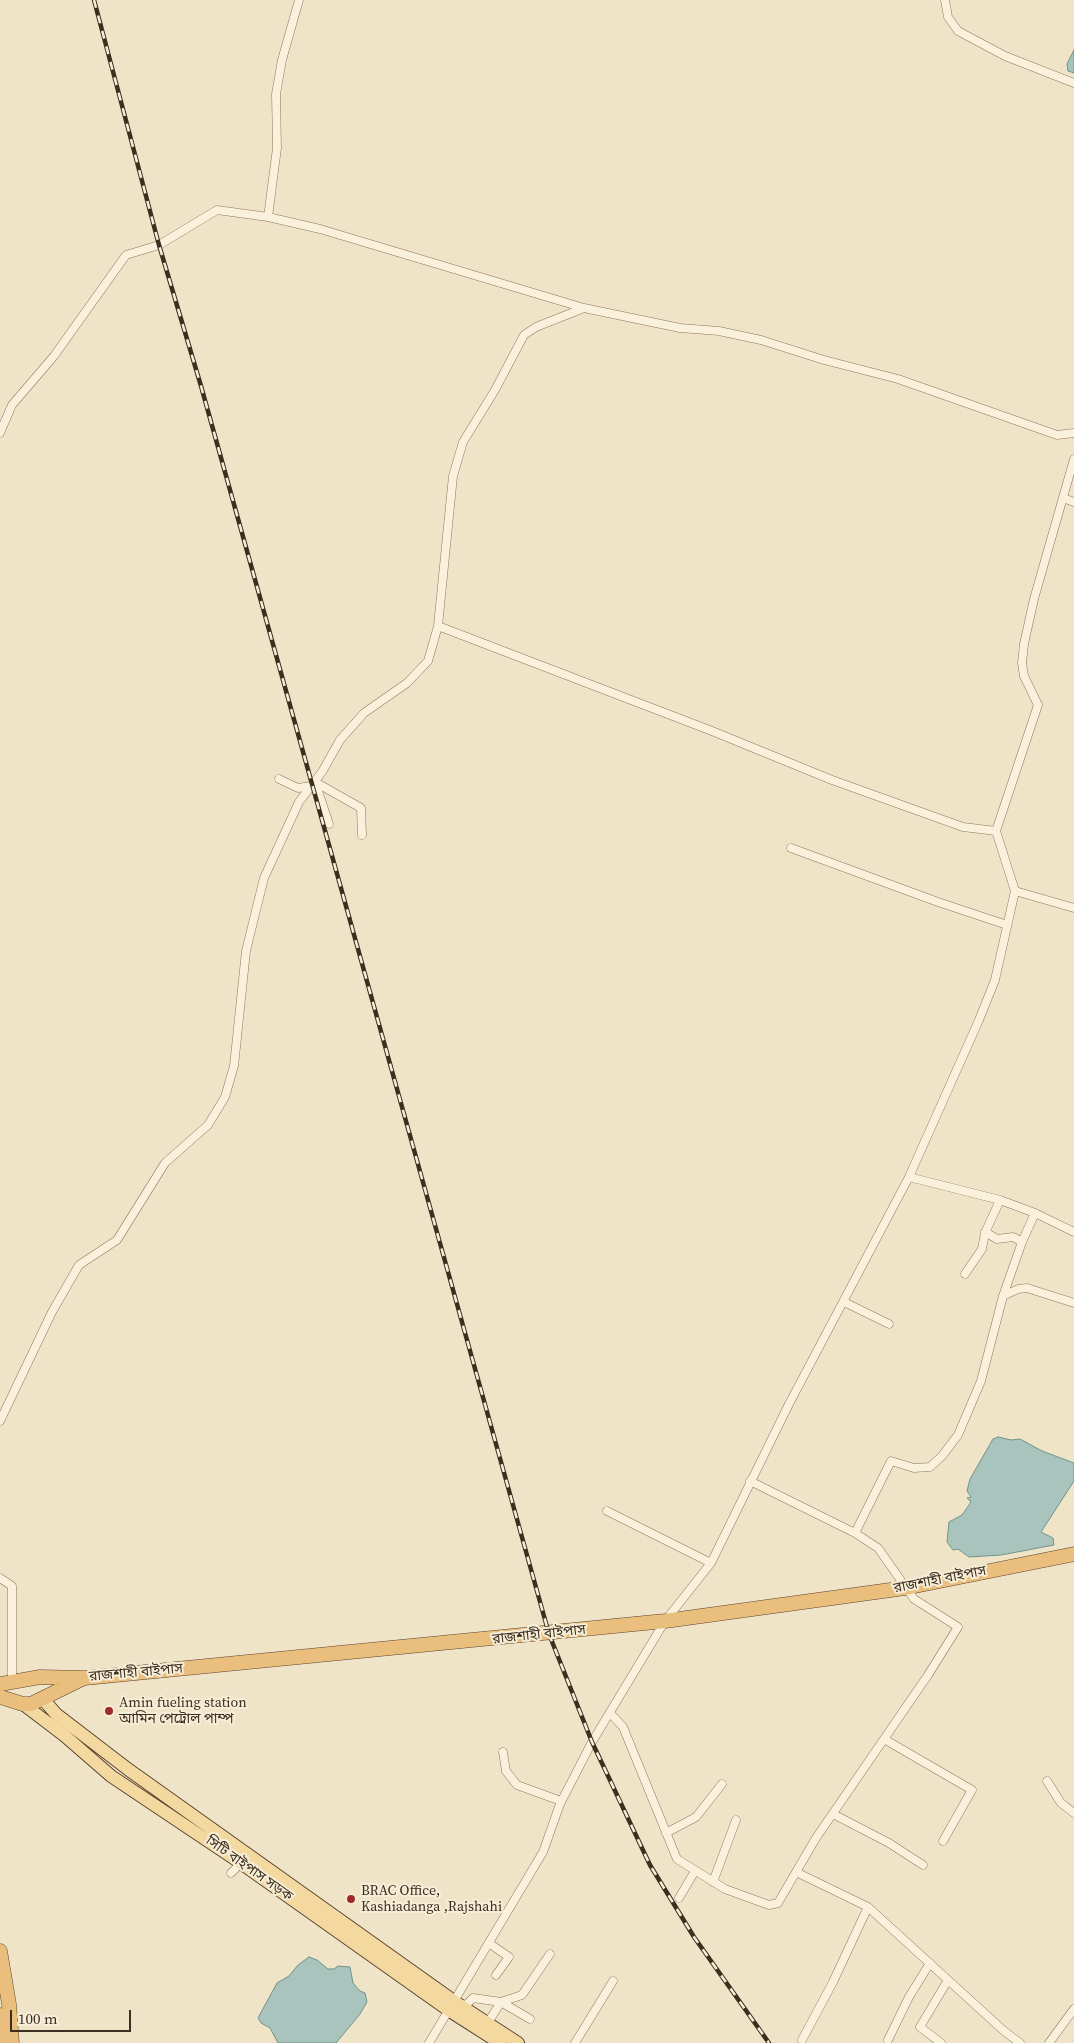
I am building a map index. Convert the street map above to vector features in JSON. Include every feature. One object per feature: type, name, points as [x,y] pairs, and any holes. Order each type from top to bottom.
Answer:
[{"type":"highway","name":"রাজশাহী বাইপাস","points":[[6,1683],[40,1677],[85,1678],[665,1621],[905,1588],[1074,1554]]},
{"type":"highway","points":[[40,1677],[43,1699]]},
{"type":"highway","points":[[23,1704],[32,1704],[85,1678]]},
{"type":"highway","name":"সিটি বাইপাস সড়ক","points":[[0,1697],[23,1704]]},
{"type":"highway","points":[[0,1951],[9,2004],[12,2043]]},
{"type":"highway","points":[[0,2016],[2,2043]]},
{"type":"main road","points":[[43,1699],[56,1714],[129,1770],[452,2007],[487,2024],[518,2043]]},
{"type":"main road","name":"সিটি বাইপাস সড়ক","points":[[23,1704],[65,1736],[110,1776],[452,2007],[500,2043]]},
{"type":"street","points":[[268,217],[277,148],[276,94],[282,60],[298,0]]},
{"type":"street","points":[[945,0],[948,17],[958,31],[1005,56],[1074,83]]},
{"type":"street","points":[[0,432],[12,405],[54,356],[126,255],[159,245],[217,210],[268,217],[320,229],[584,308],[680,328],[719,331],[761,340],[824,360],[898,379],[1057,435],[1074,433]]},
{"type":"street","points":[[0,1421],[52,1312],[79,1265],[117,1240],[165,1164],[208,1125],[225,1097],[234,1066],[246,951],[264,878],[300,802],[340,740],[364,713],[407,683],[428,661],[438,626],[452,476],[463,442],[495,390],[524,335],[536,327],[584,308]]},
{"type":"street","points":[[430,2043],[543,1852],[561,1801],[592,1742],[665,1621],[711,1563],[750,1481],[909,1177],[995,980],[1015,891],[996,832],[1038,705],[1024,676],[1022,663],[1024,644],[1034,599],[1074,459]]},
{"type":"street","points":[[1063,498],[1074,502]]},
{"type":"street","points":[[438,626],[702,727],[832,780],[963,827],[996,832]]},
{"type":"street","points":[[279,779],[298,788],[313,784],[361,808],[362,835]]},
{"type":"street","points":[[313,784],[329,824]]},
{"type":"street","points":[[791,848],[920,896],[1008,925]]},
{"type":"street","points":[[1015,891],[1074,908]]},
{"type":"street","points":[[909,1177],[1000,1200],[1034,1213],[1074,1232]]},
{"type":"street","points":[[965,1274],[982,1248],[985,1232],[1000,1200]]},
{"type":"street","points":[[856,1533],[891,1461],[914,1468],[930,1467],[942,1456],[958,1435],[981,1381],[1004,1296],[1034,1213]]},
{"type":"street","points":[[985,1232],[997,1239],[1012,1237],[1022,1242]]},
{"type":"street","points":[[1004,1296],[1018,1289],[1027,1288],[1074,1303]]},
{"type":"street","points":[[844,1302],[889,1324]]},
{"type":"street","points":[[610,1714],[623,1728],[677,1859],[713,1882],[737,1894],[774,1905],[780,1900],[816,1838],[834,1814],[958,1627],[914,1599],[878,1548],[856,1533],[750,1481]]},
{"type":"street","points":[[607,1510],[711,1563]]},
{"type":"street","points":[[0,1578],[12,1586],[6,1683]]},
{"type":"street","points":[[884,1739],[972,1790],[943,1842]]},
{"type":"street","points":[[503,1752],[506,1771],[517,1785],[561,1801]]},
{"type":"street","points":[[1047,1781],[1061,1803],[1074,1813]]},
{"type":"street","points":[[666,1833],[696,1817],[722,1784]]},
{"type":"street","points":[[834,1814],[889,1843],[923,1865]]},
{"type":"street","points":[[713,1882],[736,1820]]},
{"type":"street","points":[[231,1873],[241,1863]]},
{"type":"street","points":[[679,1898],[696,1871]]},
{"type":"street","points":[[796,1872],[868,1907],[1004,2031],[1020,2043]]},
{"type":"street","points":[[802,2040],[833,1982],[868,1907]]},
{"type":"street","points":[[490,1944],[509,1957],[496,1975]]},
{"type":"street","points":[[487,2024],[501,2002],[522,1995],[550,1954]]},
{"type":"street","points":[[888,2040],[909,1997],[930,1963]]},
{"type":"street","points":[[941,2043],[920,2027],[948,1980]]},
{"type":"street","points":[[575,2043],[613,1981]]},
{"type":"street","points":[[452,2007],[466,2005],[472,1998],[501,2002],[530,2019]]},
{"type":"street","points":[[1048,2043],[1074,2009]]},
{"type":"water","points":[[1074,50],[1074,73],[1068,71],[1067,64]]},
{"type":"water","points":[[998,1437],[1011,1440],[1020,1439],[1042,1451],[1074,1463],[1074,1481],[1041,1532],[1053,1538],[1054,1545],[1001,1555],[969,1557],[958,1549],[953,1550],[947,1542],[949,1522],[962,1515],[971,1502],[967,1498],[971,1497],[967,1491],[970,1479],[993,1439]]},
{"type":"water","points":[[309,1957],[317,1960],[328,1969],[334,1969],[338,1966],[350,1967],[353,1983],[360,1991],[365,1993],[367,2002],[360,2014],[336,2043],[278,2043],[270,2028],[261,2023],[258,2018],[277,1983],[289,1976],[298,1965]]},
{"type":"railway","points":[[94,0],[159,245],[201,386],[549,1634],[592,1742],[650,1865],[694,1937],[769,2043]]},
{"type":"place","name":"Amin fueling station আমিন পেট্রোল পাম্প","points":[[109,1711]]},
{"type":"place","name":"BRAC Office, Kashiadanga ,Rajshahi","points":[[351,1899]]}]
